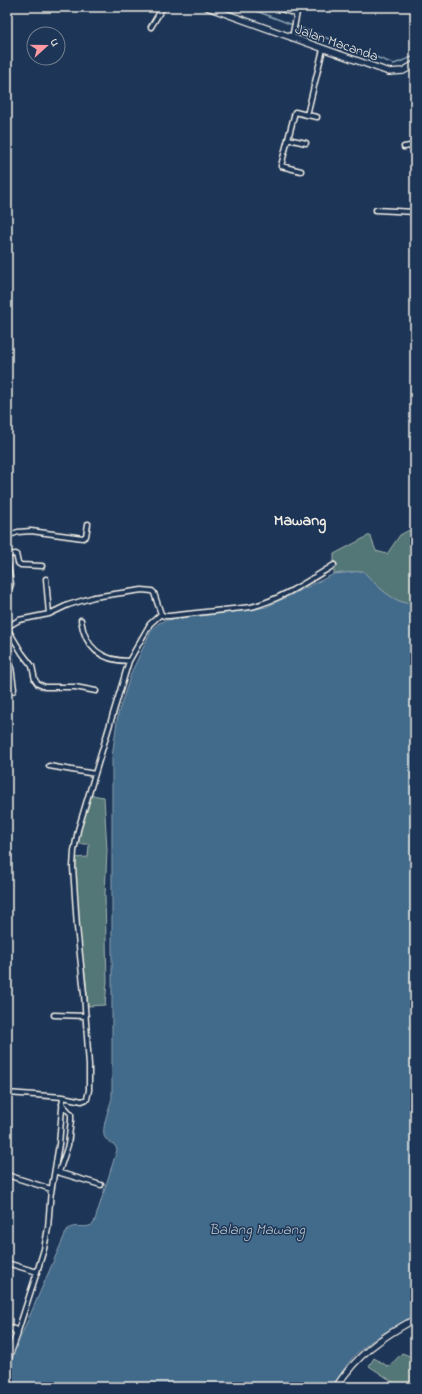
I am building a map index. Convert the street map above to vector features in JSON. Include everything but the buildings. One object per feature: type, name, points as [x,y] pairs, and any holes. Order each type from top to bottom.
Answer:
[{"type":"street","points":[[152,27],[163,7]]},
{"type":"street","name":"Jalan Macanda","points":[[207,7],[389,72],[403,71],[415,64]]},
{"type":"street","points":[[275,7],[296,14]]},
{"type":"street","points":[[293,37],[298,7]]},
{"type":"street","points":[[307,115],[323,49]]},
{"type":"street","points":[[301,171],[282,166],[295,112],[317,117]]},
{"type":"street","points":[[288,139],[306,143]]},
{"type":"street","points":[[404,147],[415,145]]},
{"type":"street","points":[[376,210],[415,212]]},
{"type":"street","points":[[7,536],[18,532],[31,531],[83,538],[86,536],[88,524]]},
{"type":"street","points":[[7,555],[16,554],[18,563],[21,565],[42,566]]},
{"type":"street","points":[[7,560],[11,584],[7,590]]},
{"type":"street","points":[[161,614],[164,616],[169,616],[252,607],[283,596],[334,565]]},
{"type":"street","points":[[46,579],[49,614]]},
{"type":"street","points":[[96,691],[76,687],[45,687],[38,684],[35,680],[31,664],[22,653],[7,628],[19,620],[49,614],[68,605],[94,597],[142,590],[152,591],[154,593],[161,614]]},
{"type":"street","points":[[7,1093],[63,1097],[84,1101],[89,1096],[86,1016],[77,927],[73,867],[74,851],[95,774],[129,661],[150,624],[161,614]]},
{"type":"street","points":[[81,620],[82,630],[93,649],[118,661],[129,661]]},
{"type":"street","points":[[7,637],[14,689],[13,691],[7,692]]},
{"type":"street","points":[[49,766],[95,774]]},
{"type":"street","points":[[54,1015],[86,1016]]},
{"type":"street","points":[[57,1172],[63,1097]]},
{"type":"street","points":[[7,1362],[44,1249],[48,1228],[51,1191],[68,1145],[71,1114],[62,1104]]},
{"type":"street","points":[[57,1172],[99,1184]]},
{"type":"street","points":[[7,1175],[51,1191]]},
{"type":"street","points":[[7,1263],[37,1272]]},
{"type":"street","points":[[336,1387],[354,1363],[369,1348],[415,1319]]},
{"type":"street","points":[[7,1327],[15,1330],[17,1334]]},
{"type":"green space","points":[[415,527],[415,604],[393,598],[380,588],[363,571],[334,574],[334,554],[370,535],[376,551],[387,554],[400,535]]},
{"type":"green space","points":[[91,795],[104,797],[107,850],[105,895],[107,982],[105,1005],[88,1006],[81,946],[74,858],[88,857],[89,844],[77,844],[83,817]]},
{"type":"green space","points":[[402,1353],[415,1358],[415,1387],[397,1387],[396,1384],[369,1366],[374,1358],[389,1367]]},
{"type":"water","name":"Balang Mawang","points":[[363,571],[380,588],[393,598],[415,604],[415,1316],[378,1337],[360,1350],[346,1366],[333,1387],[7,1387],[7,1368],[67,1230],[74,1227],[88,1226],[94,1223],[117,1150],[114,1144],[104,1136],[104,1126],[112,1098],[112,757],[118,714],[132,671],[152,629],[159,623],[167,620],[266,607],[334,574]]},
{"type":"waterway","points":[[246,7],[394,64],[415,56]]},
{"type":"district","name":"Mawang","points":[[300,519]]}]
